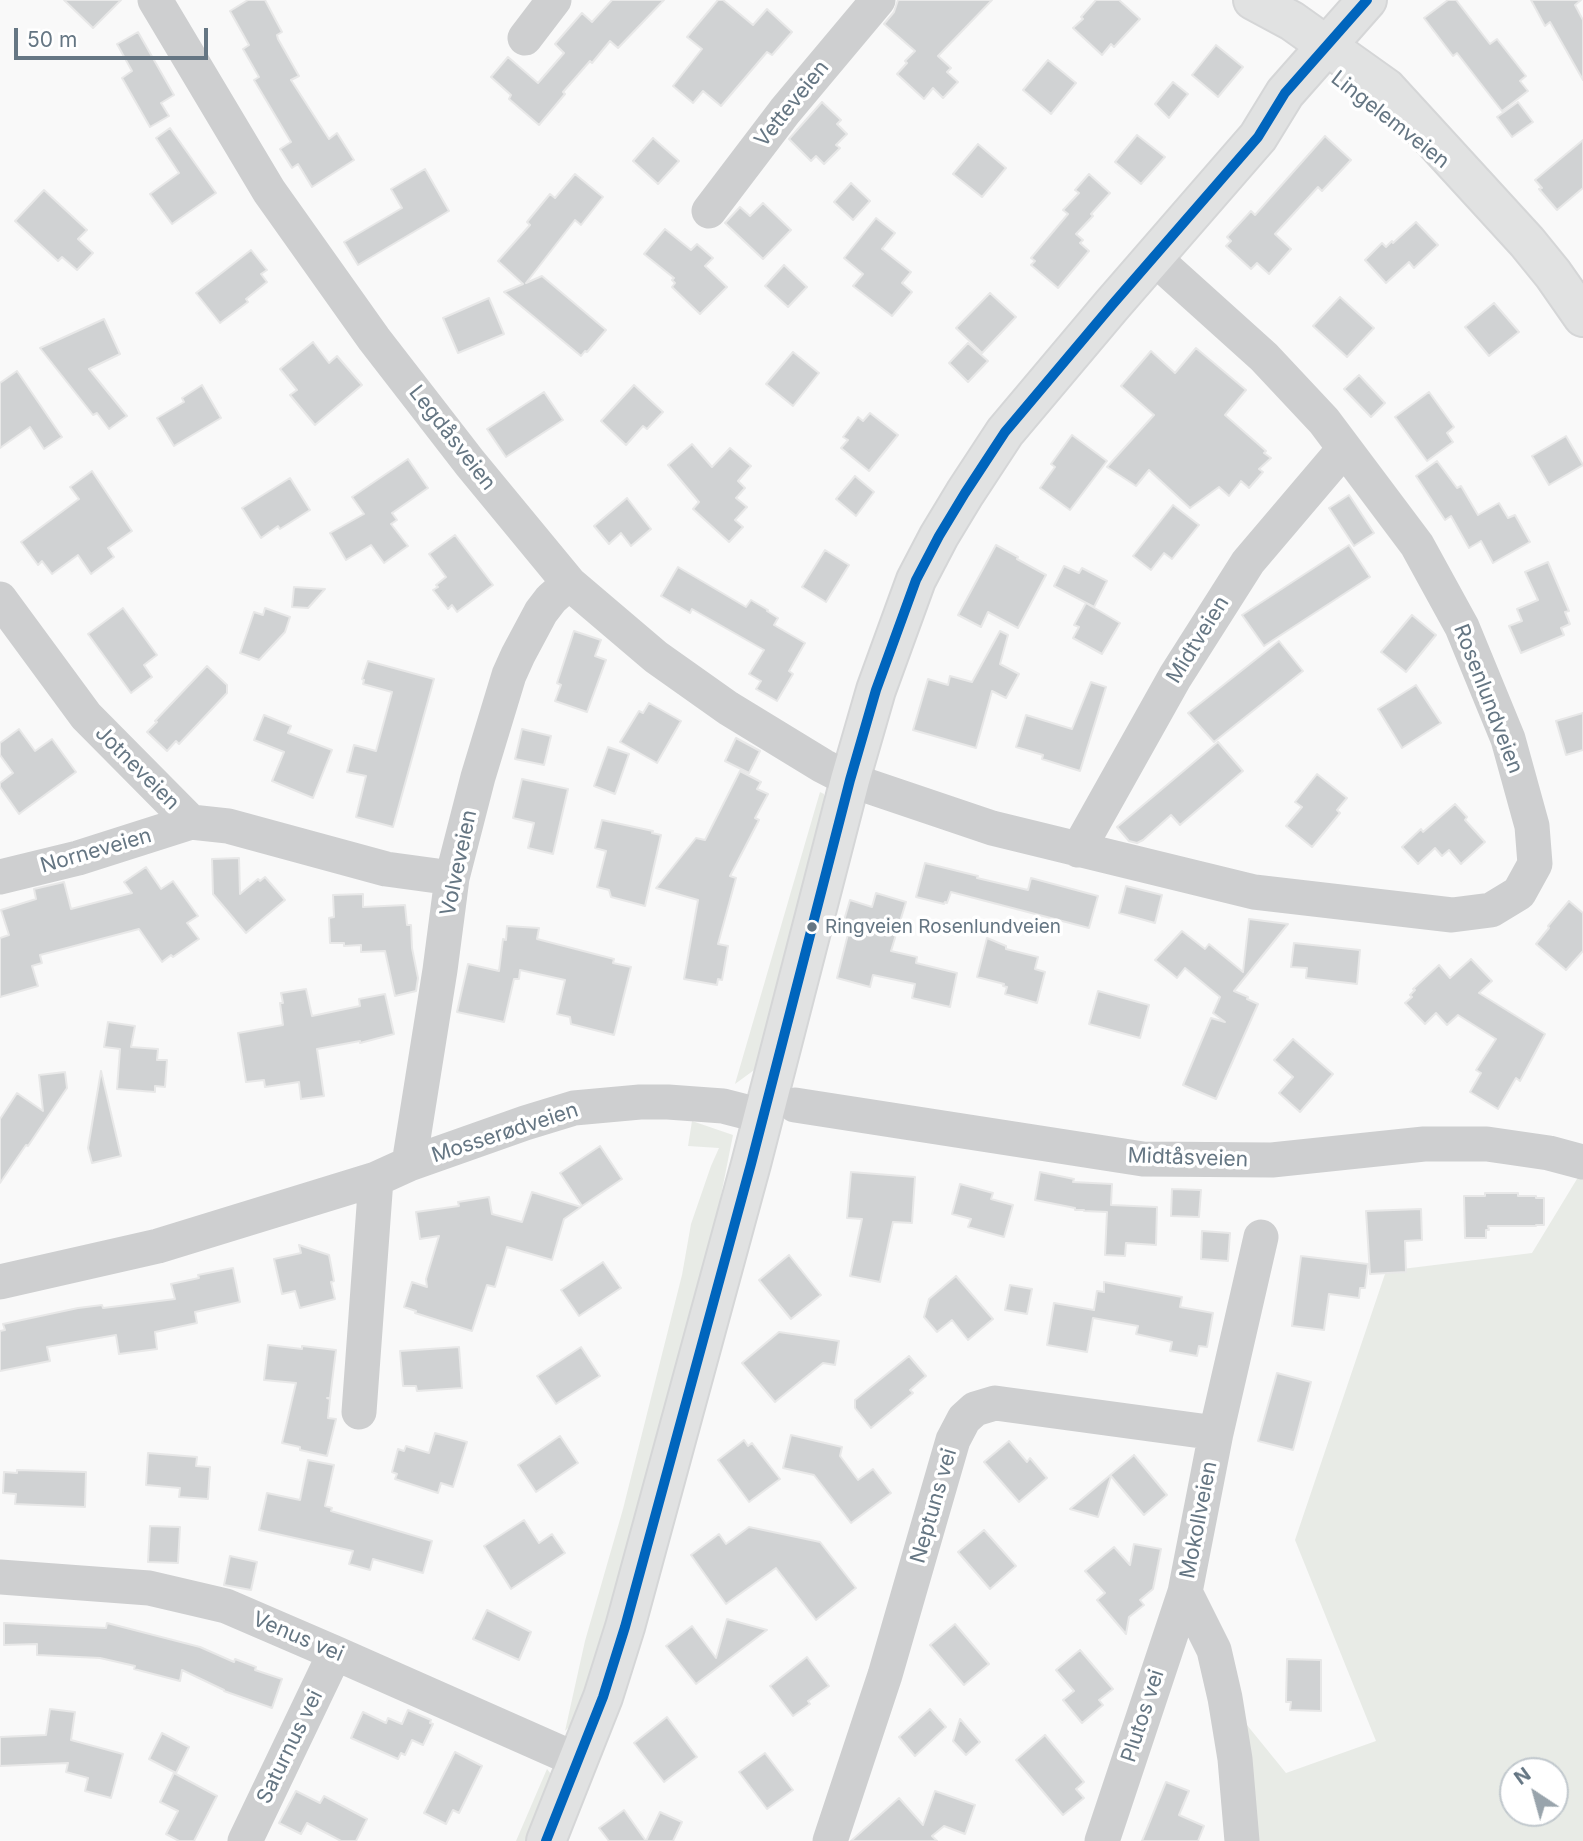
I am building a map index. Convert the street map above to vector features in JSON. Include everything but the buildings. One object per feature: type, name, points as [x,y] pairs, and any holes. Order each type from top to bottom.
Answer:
[{"type":"main road","name":"Lingelemveien","points":[[1242,0],[1280,37],[1386,88],[1527,242],[1583,317]]},
{"type":"main road","name":"Lingelemveien","points":[[1253,0],[1292,21],[1328,59]]},
{"type":"main road","points":[[546,1841],[603,1696],[629,1613],[733,1230],[778,1111],[850,779],[876,690],[916,580],[939,536],[1005,432],[1258,137],[1300,107],[1367,0]]},
{"type":"main road","points":[[1328,59],[1379,21],[1394,0]]},
{"type":"street","name":"Legdåsveien","points":[[155,0],[269,191],[374,340],[470,463],[569,583],[656,657],[729,708],[822,766],[850,779]]},
{"type":"street","points":[[525,38],[554,0]]},
{"type":"street","name":"Vetteveien","points":[[709,211],[785,111],[878,0]]},
{"type":"street","name":"Rosenlundveien","points":[[850,779],[992,828],[1254,892],[1452,915],[1491,910],[1519,893],[1535,864],[1532,826],[1508,739],[1462,627],[1417,545],[1324,421],[1264,357],[1153,257]]},
{"type":"street","name":"Midtveien","points":[[1078,850],[1175,677],[1248,562],[1344,449]]},
{"type":"street","name":"Volveveien","points":[[410,1164],[452,878],[478,778],[509,675],[518,655],[541,612],[569,583]]},
{"type":"street","name":"Jotneveien","points":[[0,599],[86,716],[191,822],[228,826],[386,869],[452,878]]},
{"type":"street","name":"Norneveien","points":[[0,877],[78,858],[191,822]]},
{"type":"street","name":"Mosserødveien","points":[[0,1282],[158,1246],[376,1179],[410,1164],[573,1108],[668,1102],[778,1111]]},
{"type":"street","name":"Midtåsveien","points":[[778,1111],[1143,1159],[1272,1160],[1424,1144],[1487,1144],[1583,1161]]},
{"type":"street","points":[[359,1412],[376,1179]]},
{"type":"street","name":"Mokollveien","points":[[1242,1841],[1235,1759],[1225,1698],[1214,1650],[1185,1592],[1216,1433],[1261,1237]]},
{"type":"street","name":"Neptuns vei","points":[[830,1841],[885,1675],[953,1440],[964,1419],[975,1409],[995,1403],[1216,1433]]},
{"type":"street","name":"Venus vei","points":[[0,1577],[149,1588],[226,1606],[579,1760]]},
{"type":"street","name":"Plutos vei","points":[[1102,1841],[1185,1592]]},
{"type":"street","name":"Saturnus vei","points":[[245,1841],[335,1653]]},
{"type":"shaded area","points":[[820,792],[824,794],[825,814],[761,1065],[735,1084]]},
{"type":"shaded area","points":[[692,1121],[733,1135],[659,1507],[582,1714],[565,1731],[585,1641],[623,1509],[682,1275],[691,1224],[719,1148],[688,1146]]},
{"type":"shaded area","points":[[1583,1169],[1583,1841],[1238,1841],[1225,1698],[1286,1773],[1376,1741],[1295,1540],[1386,1271],[1532,1253]]},
{"type":"shaded area","points":[[547,1769],[555,1779],[530,1841],[516,1841]]},
{"type":"transit line","points":[[546,1841],[603,1697],[625,1627],[751,1164],[850,780],[876,690],[916,580],[939,536],[1005,432],[1258,137],[1285,93],[1367,0]]},
{"type":"place","name":"Ringveien Rosenlundveien","points":[[812,927]]}]
